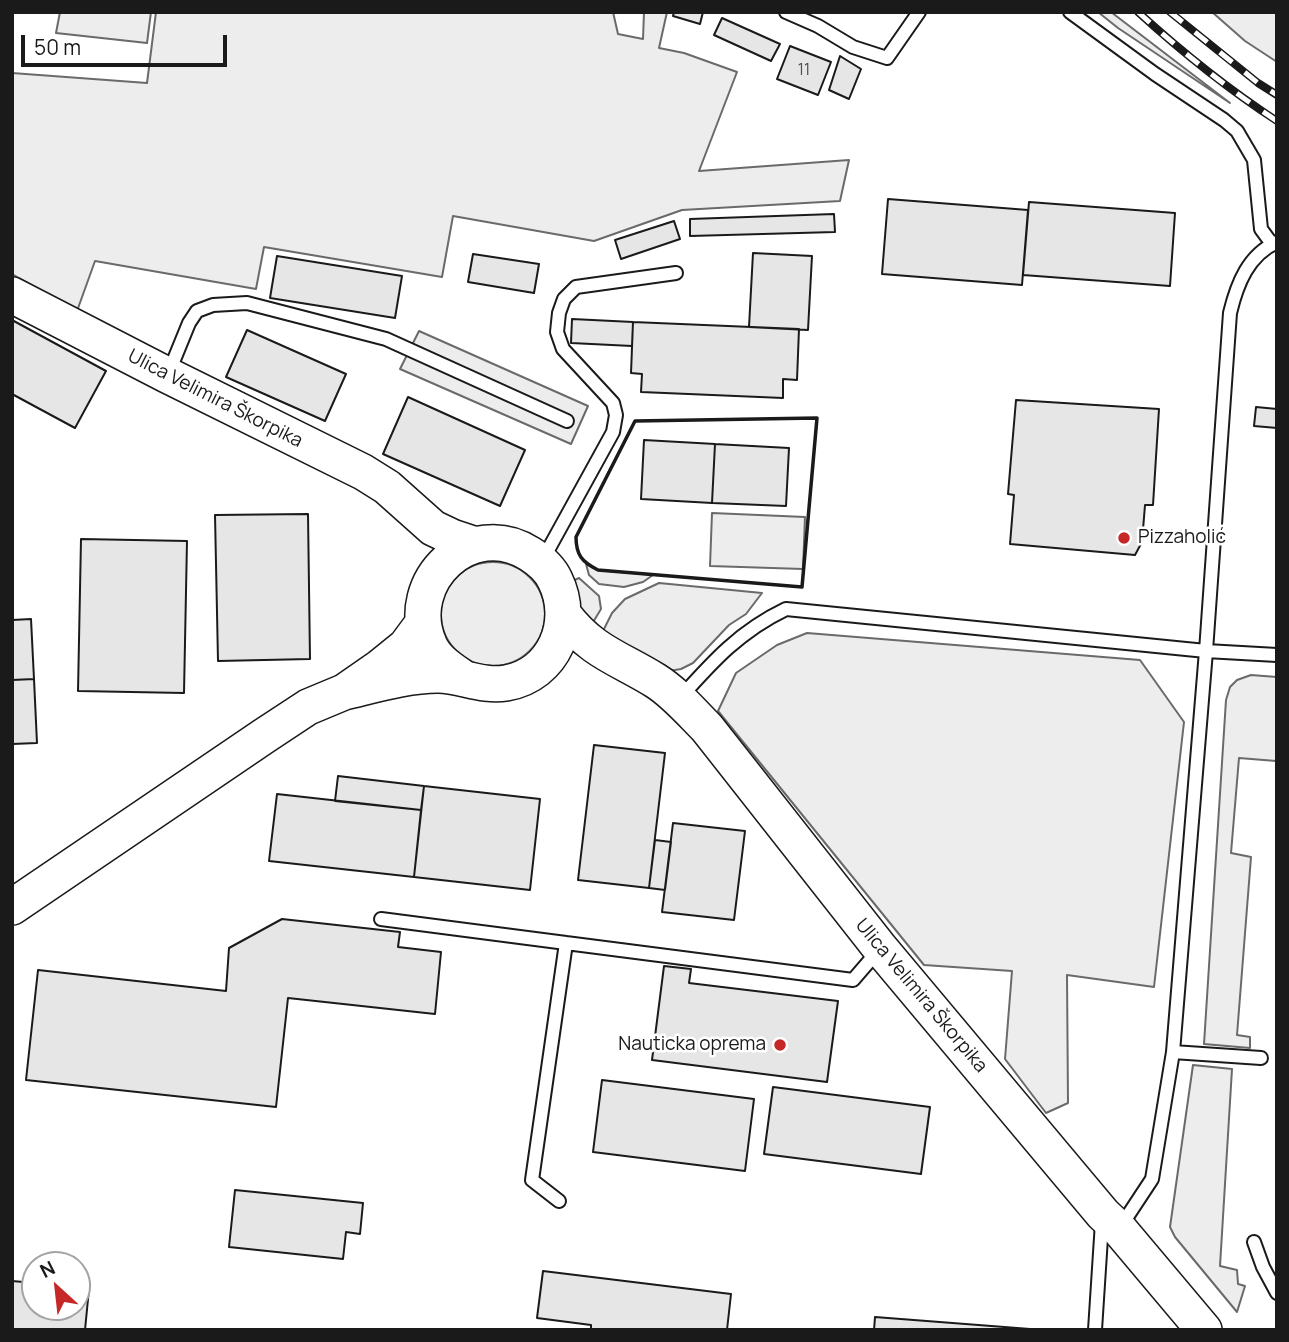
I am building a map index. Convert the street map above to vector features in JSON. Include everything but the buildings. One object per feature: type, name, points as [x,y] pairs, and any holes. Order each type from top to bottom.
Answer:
[{"type":"street","name":"Ulica Velimira Škorpika","points":[[12,295],[363,472],[387,487],[412,511]]},
{"type":"street","points":[[412,511],[433,528],[476,545]]},
{"type":"street","points":[[412,511],[425,537],[430,559],[431,579],[424,601],[423,623],[429,645],[443,664],[462,677]]},
{"type":"street","points":[[431,579],[443,564],[458,552],[476,545],[500,543],[522,549],[542,562],[554,577],[562,596],[564,615],[560,639],[547,660],[528,675]]},
{"type":"street","name":"Ulica Velimira Škorpika","points":[[564,615],[589,643],[657,681],[707,728],[880,948],[1204,1330]]},
{"type":"street","points":[[344,692],[406,646],[423,623]]},
{"type":"street","points":[[12,908],[308,707],[344,692],[418,676],[462,677],[484,684],[507,683],[557,668],[634,669]]},
{"type":"lane","points":[[786,12],[853,47],[887,58],[919,12]]},
{"type":"lane","points":[[1070,12],[1237,131],[1254,160],[1261,229],[1275,243],[1247,267],[1236,289],[1230,313],[1173,1052],[1152,1179],[1111,1222],[1095,1330]]},
{"type":"lane","points":[[542,562],[613,432],[616,415],[613,403],[563,349],[557,332],[564,299],[576,286],[676,273]]},
{"type":"lane","points":[[167,375],[189,323],[197,311],[213,305],[247,303],[386,340],[567,421]]},
{"type":"lane","points":[[679,699],[736,640],[763,620],[786,609],[1277,655]]},
{"type":"lane","points":[[381,919],[853,980],[880,948]]},
{"type":"lane","points":[[559,1201],[532,1180],[566,943]]},
{"type":"lane","points":[[1173,1052],[1261,1058]]},
{"type":"lane","points":[[1254,1242],[1277,1293]]},
{"type":"shaded area","points":[[60,12],[151,12],[147,43],[56,33]]},
{"type":"shaded area","points":[[156,12],[613,12],[618,34],[643,39],[644,12],[667,12],[659,48],[684,53],[737,72],[699,171],[849,160],[840,201],[682,210],[594,241],[453,216],[442,277],[264,247],[256,289],[95,261],[77,311],[12,274],[12,73],[147,83]]},
{"type":"shaded area","points":[[1098,12],[1111,12],[1230,103],[1118,28]]},
{"type":"shaded area","points":[[1212,12],[1277,12],[1277,62],[1245,41]]},
{"type":"shaded area","points":[[419,331],[588,406],[571,444],[400,369]]},
{"type":"shaded area","points":[[712,513],[805,517],[803,569],[710,566]]},
{"type":"shaded area","points":[[493,562],[513,566],[536,585],[541,594],[545,614],[541,634],[522,657],[513,662],[493,666],[473,662],[450,643],[445,634],[441,614],[445,594],[464,571],[473,566]]},
{"type":"shaded area","points":[[586,564],[598,570],[653,575],[643,582],[624,587],[599,584],[589,575]]},
{"type":"shaded area","points":[[579,578],[599,596],[601,609],[589,629],[568,583]]},
{"type":"shaded area","points":[[659,583],[762,593],[746,614],[729,625],[693,663],[669,671],[598,641],[612,613],[625,599]]},
{"type":"shaded area","points":[[807,633],[1140,660],[1184,722],[1154,987],[1067,975],[1068,1103],[1046,1113],[1005,1059],[1012,971],[924,965],[718,711],[736,673],[777,645]]},
{"type":"shaded area","points":[[1251,675],[1277,677],[1277,744],[1276,761],[1239,758],[1231,853],[1251,857],[1237,1035],[1250,1037],[1250,1048],[1204,1044],[1226,700],[1230,687],[1237,680]]},
{"type":"shaded area","points":[[1193,1065],[1232,1069],[1220,1266],[1237,1270],[1238,1284],[1245,1286],[1237,1312],[1175,1237],[1170,1227]]},
{"type":"railway","points":[[1138,12],[1206,69],[1277,121]]},
{"type":"railway","points":[[1170,12],[1258,83],[1277,95]]},
{"type":"wall","points":[[817,418],[802,587],[598,570],[581,557],[576,537],[635,421],[817,418]]},
{"type":"place","name":"Pizzaholić","points":[[1124,538]]},
{"type":"place","name":"Nauticka oprema","points":[[780,1045]]}]
